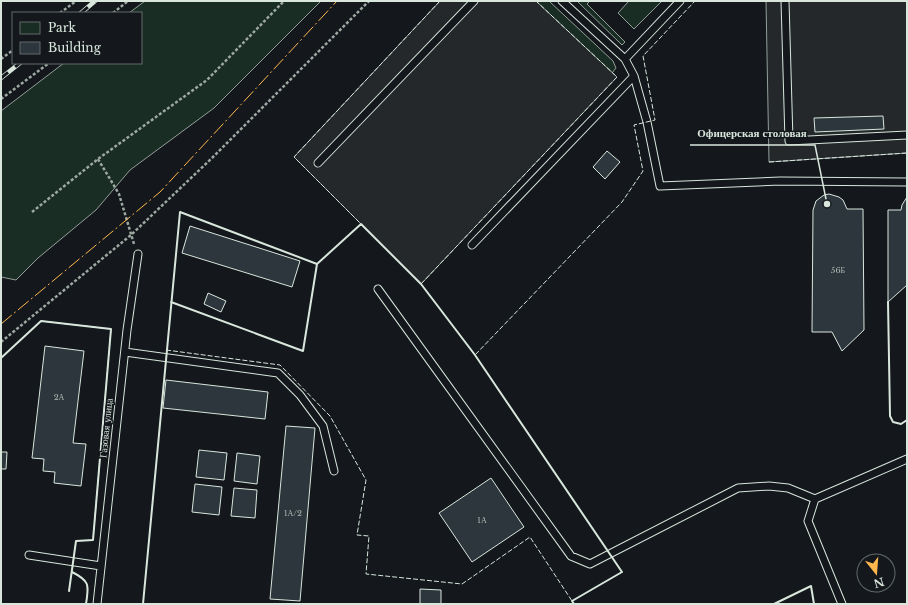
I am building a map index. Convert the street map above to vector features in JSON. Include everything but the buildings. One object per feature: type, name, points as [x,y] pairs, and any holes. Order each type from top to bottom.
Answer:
[{"type":"lane","points":[[318,163],[474,1]]},
{"type":"lane","points":[[562,1],[625,59],[634,76],[647,122],[660,186],[780,181],[907,182]]},
{"type":"lane","points":[[625,59],[680,1]]},
{"type":"lane","points":[[786,1],[789,141],[907,135]]},
{"type":"lane","points":[[472,245],[634,76]]},
{"type":"lane","name":"Газовая улица","points":[[97,604],[125,352],[138,254]]},
{"type":"lane","points":[[378,289],[571,556],[590,564],[738,488],[769,486],[788,488],[815,499],[907,458]]},
{"type":"lane","points":[[125,352],[278,373],[300,395],[323,426],[334,471]]},
{"type":"lane","points":[[815,499],[808,521],[842,604]]},
{"type":"lane","points":[[29,555],[101,566]]},
{"type":"path","points":[[61,12],[76,1]]},
{"type":"path","points":[[113,12],[128,1]]},
{"type":"path","points":[[32,212],[98,159],[207,80],[284,1]]},
{"type":"path","points":[[1,342],[131,235],[212,158],[369,1]]},
{"type":"path","points":[[1,59],[12,51]]},
{"type":"path","points":[[1,99],[48,64]]},
{"type":"path","points":[[98,159],[119,194],[138,254]]},
{"type":"green space","points":[[145,1],[321,1],[214,108],[130,170],[96,210],[38,258],[16,280],[1,277],[1,111],[63,64],[142,64],[142,12],[130,12]]},
{"type":"green space","points":[[535,1],[549,1],[613,61],[616,68],[612,73]]},
{"type":"green space","points":[[577,1],[590,1],[587,4],[625,42],[622,45]]},
{"type":"green space","points":[[629,1],[662,1],[634,29],[618,13]]},
{"type":"shaded area","points":[[440,1],[536,1],[617,77],[421,284],[294,157]]},
{"type":"shaded area","points":[[766,1],[907,1],[907,153],[769,162]]},
{"type":"railway","points":[[82,12],[95,1]]},
{"type":"railway","points":[[1,78],[19,64]]},
{"type":"fence","points":[[440,1],[294,157],[421,284],[475,355],[622,202],[643,171],[634,125],[655,120],[643,56],[695,1]]},
{"type":"fence","points":[[421,284],[617,77],[536,1]]},
{"type":"fence","points":[[769,162],[907,153]]},
{"type":"fence","points":[[1,358],[41,321],[111,329],[93,540],[76,541],[72,572],[82,578],[87,584],[88,592],[86,604]]},
{"type":"fence","points":[[166,350],[280,365],[330,416],[366,480],[357,535],[369,536],[366,574],[462,584],[530,537],[572,601]]},
{"type":"wall","points":[[143,604],[180,212],[317,264],[361,224],[421,284],[475,355],[622,572],[572,601],[574,604]]},
{"type":"wall","points":[[171,302],[303,351],[317,264]]},
{"type":"wall","points":[[888,302],[890,416],[893,422],[901,424],[907,420]]},
{"type":"wall","points":[[1,358],[41,321],[111,329],[93,540],[76,541],[69,591]]},
{"type":"wall","points":[[72,572],[82,578],[87,584],[88,592],[86,604]]},
{"type":"wall","points":[[774,604],[811,586],[814,604]]},
{"type":"power","points":[[1,324],[160,192],[337,1]]},
{"type":"place","name":"Офицерская столовая","points":[[827,204]]}]
